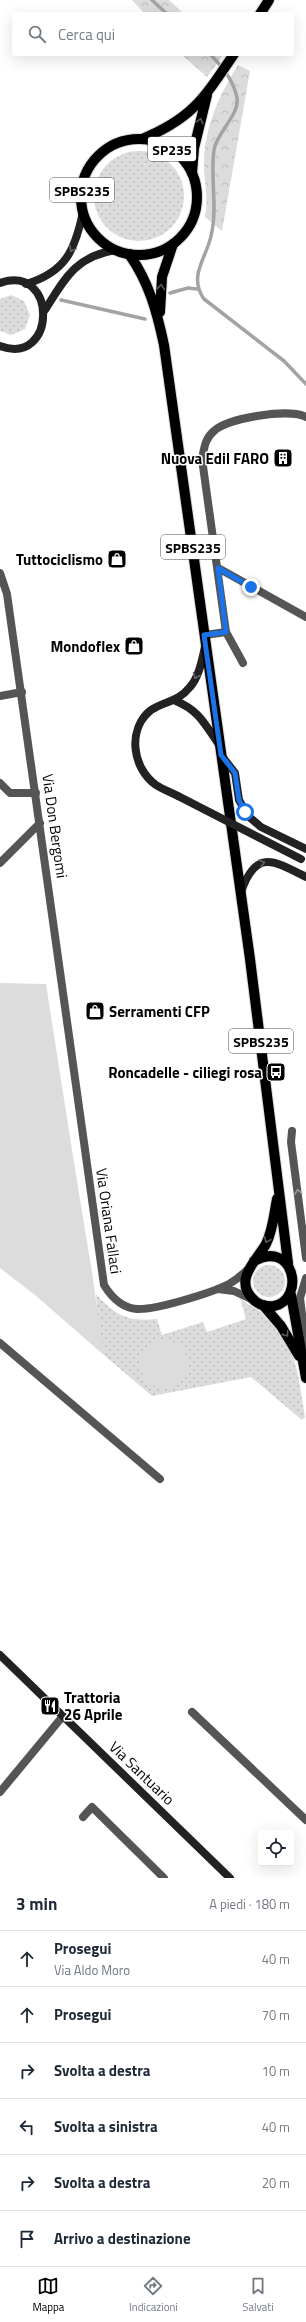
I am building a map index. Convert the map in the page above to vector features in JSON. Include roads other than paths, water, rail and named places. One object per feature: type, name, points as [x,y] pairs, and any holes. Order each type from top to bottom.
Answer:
[{"type":"main road","points":[[261,12],[269,0]]},
{"type":"main road","name":"SPBS235","points":[[129,254],[116,250],[95,235],[83,212],[82,185],[94,161],[116,144],[142,139],[168,128],[188,114],[207,95],[232,56]]},
{"type":"main road","name":"SPBS235","points":[[207,95],[194,148],[192,173],[196,188],[197,204],[192,220],[184,233],[173,244],[162,277],[160,326],[164,345],[220,750]]},
{"type":"main road","name":"SP235","points":[[142,139],[166,146],[186,162],[192,173]]},
{"type":"main road","points":[[129,254],[152,254],[173,244]]},
{"type":"main road","points":[[129,254],[146,283],[160,326]]},
{"type":"main road","points":[[220,750],[240,892]]},
{"type":"main road","name":"SPBS235","points":[[240,892],[274,1138],[278,1189],[288,1263]]},
{"type":"main road","name":"SPBS235","points":[[253,1263],[266,1244],[272,1229],[278,1189]]},
{"type":"main road","points":[[259,1303],[279,1305],[291,1295],[294,1288],[295,1279],[288,1263],[282,1259],[268,1256],[253,1263],[245,1280],[246,1288],[292,1343],[304,1365]]},
{"type":"main road","points":[[291,1295],[306,1378]]},
{"type":"street","points":[[26,284],[53,273],[64,262],[78,236],[83,212]]},
{"type":"street","points":[[2,348],[22,347],[36,338],[44,323],[45,310],[56,292],[78,265],[98,253],[116,250]]},
{"type":"street","points":[[1,282],[11,281],[26,284],[38,295],[45,310]]},
{"type":"street","points":[[243,663],[226,632],[202,459],[204,444],[213,431],[227,422],[290,413],[306,417]]},
{"type":"street","points":[[218,568],[306,617]]},
{"type":"street","name":"Via Don Bergomi","points":[[0,573],[7,594],[22,692],[76,1084]]},
{"type":"street","points":[[226,632],[205,640],[198,672],[192,686],[176,701],[163,704],[151,710],[141,720],[135,735],[136,752],[141,769],[156,785],[304,860]]},
{"type":"street","points":[[0,696],[22,692]]},
{"type":"street","points":[[176,701],[191,708],[198,714],[235,773],[239,800],[248,816],[261,827],[306,849]]},
{"type":"street","points":[[0,783],[10,793],[36,793]]},
{"type":"street","points":[[0,863],[40,823]]},
{"type":"street","points":[[240,892],[249,871],[264,862],[272,861],[306,877]]},
{"type":"street","name":"Via Oriana Fallaci","points":[[76,1084],[104,1285],[110,1295],[126,1306],[150,1308],[218,1289],[241,1276],[253,1263]]},
{"type":"street","points":[[292,1131],[291,1142],[306,1258]]},
{"type":"street","points":[[306,1278],[300,1298],[306,1347]]},
{"type":"street","name":"Via Oriana Fallaci","points":[[218,1289],[239,1293],[259,1303]]},
{"type":"street","points":[[0,1342],[160,1479]]},
{"type":"street","name":"Via Santuario","points":[[0,1655],[230,1878]]},
{"type":"street","points":[[192,1712],[306,1820]]},
{"type":"street","points":[[0,1792],[63,1716]]},
{"type":"street","points":[[83,1817],[92,1807],[164,1878]]},
{"type":"waterway","points":[[152,0],[165,12]]},
{"type":"waterway","points":[[212,56],[230,80],[237,98],[237,104],[235,111],[219,137],[214,150],[214,215],[209,244],[198,275],[200,291],[204,299],[284,361],[306,384]]},
{"type":"waterway","points":[[170,293],[188,288],[197,289]]},
{"type":"waterway","points":[[61,300],[145,319]]},
{"type":"place","name":"Nuova Edil FARO","points":[[283,458]]},
{"type":"place","name":"Tuttociclismo","points":[[117,559]]},
{"type":"place","name":"Mondoflex","points":[[134,646]]},
{"type":"place","name":"Serramenti CFP","points":[[95,1011]]},
{"type":"place","name":"Roncadelle - ciliegi rosa","points":[[276,1072]]},
{"type":"place","name":"Trattoria 26 Aprile","points":[[50,1706]]}]
